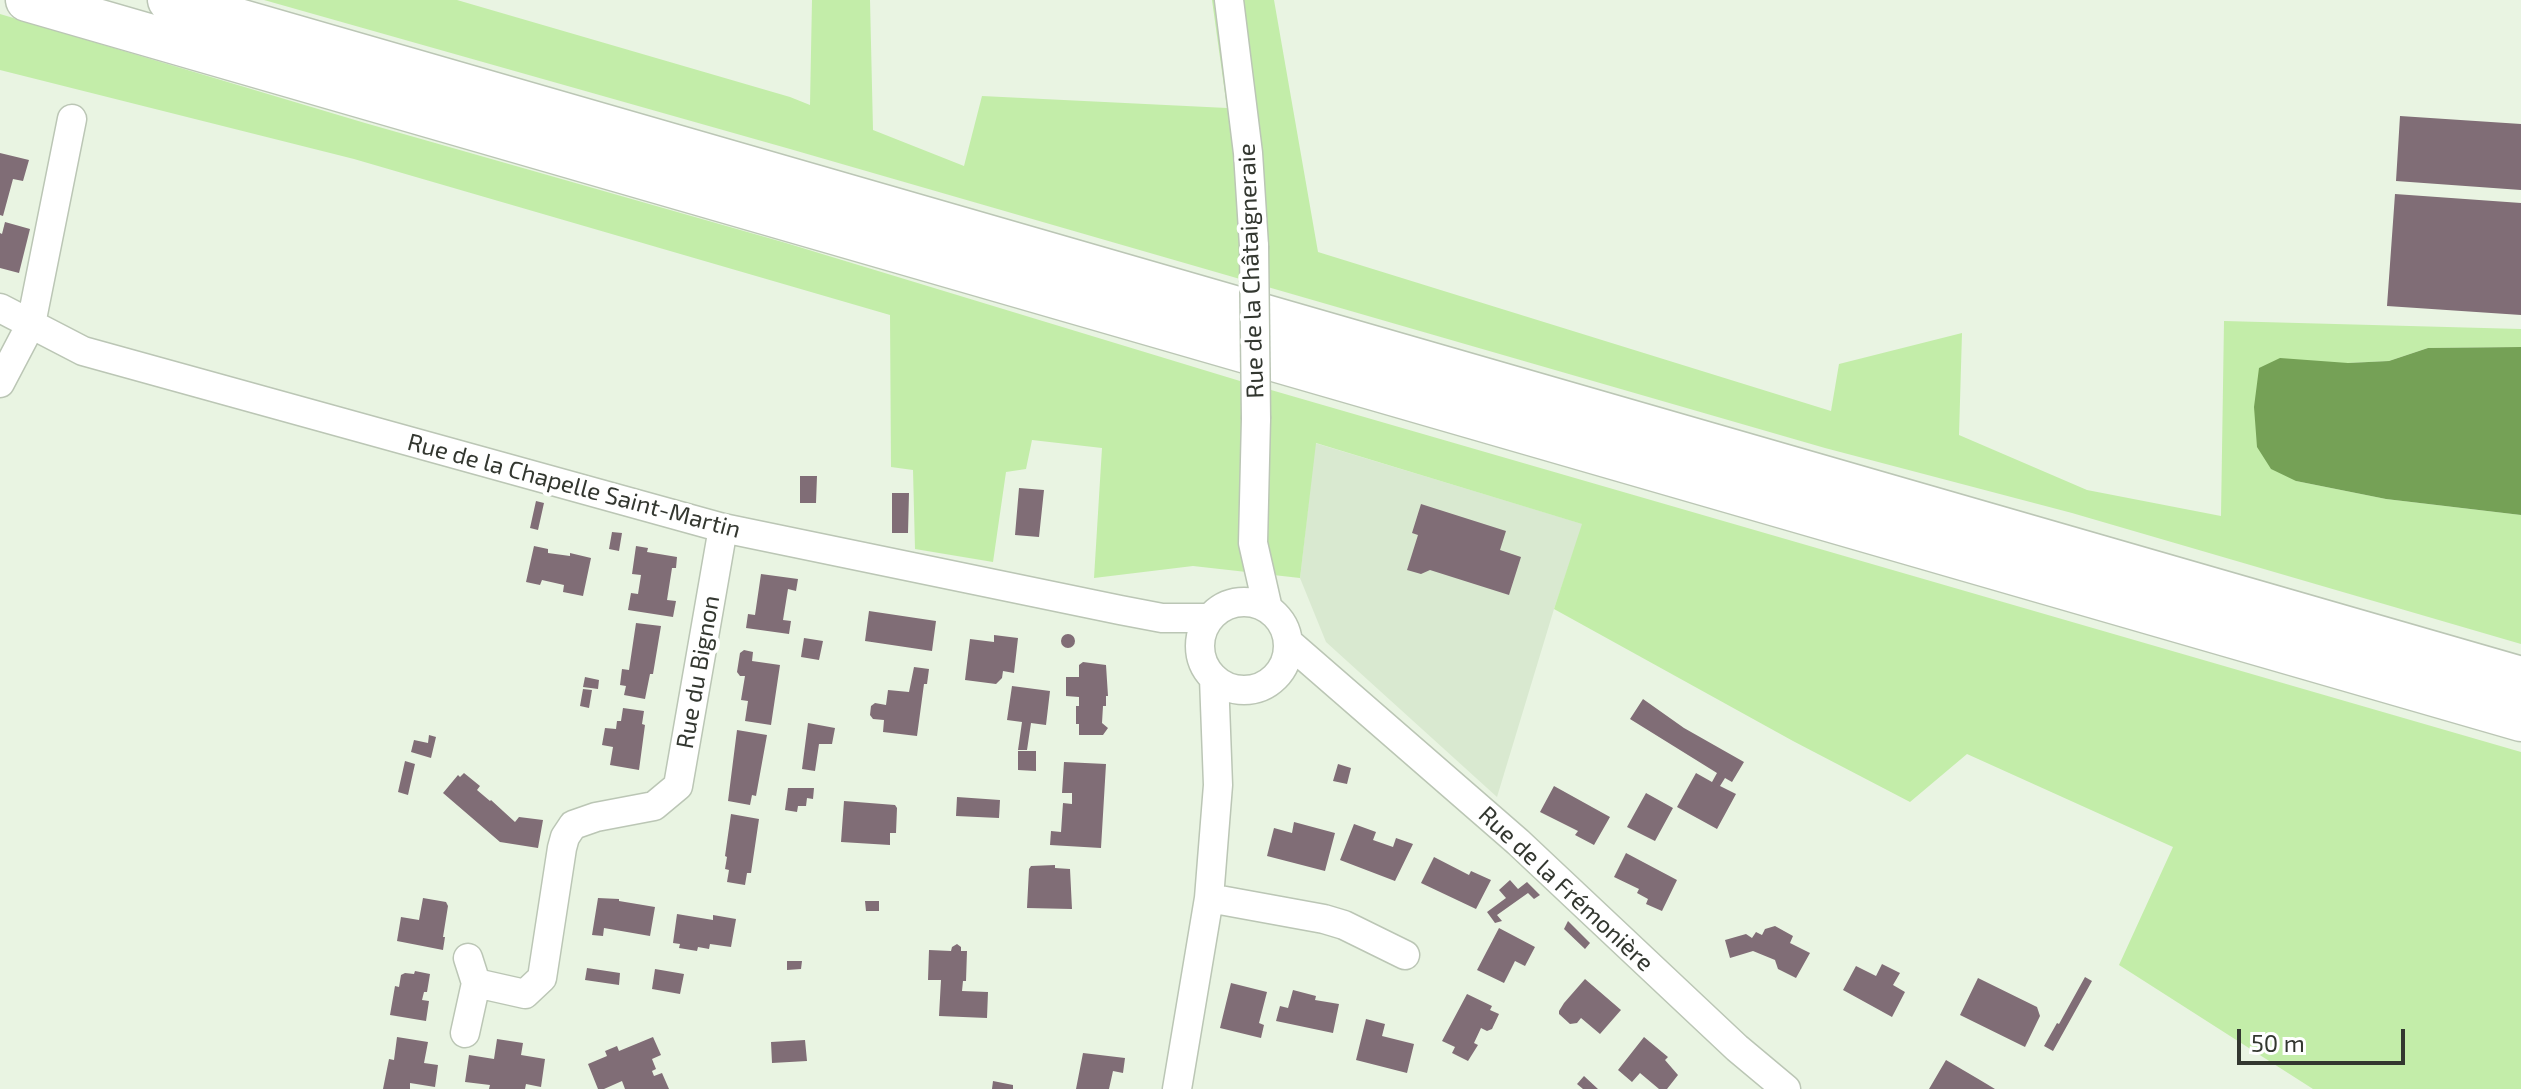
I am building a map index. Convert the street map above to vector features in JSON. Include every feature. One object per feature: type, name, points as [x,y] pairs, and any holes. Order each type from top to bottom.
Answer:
[{"type":"highway","points":[[27,0],[2521,720]]},
{"type":"highway","points":[[169,0],[2521,678]]},
{"type":"street","name":"Rue de la Châtaigneraie","points":[[1229,0],[1248,153],[1254,246],[1256,419],[1253,543],[1268,609],[1278,617],[1288,642]]},
{"type":"street","points":[[0,383],[31,324],[72,119]]},
{"type":"street","name":"Rue de la Chapelle Saint-Martin","points":[[0,308],[83,351],[723,528],[1162,618],[1219,611]]},
{"type":"street","name":"Rue du Bignon","points":[[465,1033],[472,971],[525,994],[542,978],[562,848],[573,825],[596,817],[653,819],[678,786],[723,528]]},
{"type":"street","name":"Rue de la Châtaigneraie","points":[[1177,1089],[1209,898],[1218,785],[1217,737],[1207,666],[1200,641],[1219,611],[1253,543]]},
{"type":"street","points":[[1219,611],[1242,601],[1268,609]]},
{"type":"street","points":[[1162,618],[1223,685],[1246,690],[1260,687],[1282,669],[1288,642]]},
{"type":"street","name":"Rue de la Frémonière","points":[[1288,642],[1518,842],[1737,1048],[1786,1089]]},
{"type":"street","name":"Rue de la Frémonière","points":[[1273,679],[1299,681],[1344,692]]},
{"type":"street","points":[[1217,737],[1246,690]]},
{"type":"street","points":[[1209,898],[1324,919],[1344,925],[1405,955]]},
{"type":"shaded area","points":[[264,0],[457,0],[810,105],[812,0],[870,0],[873,130],[964,166],[982,96],[1227,108],[1212,0],[1274,0],[1318,252],[1831,411],[1839,364],[1962,333],[1959,435],[2087,490],[2221,516],[2224,321],[2521,329],[2521,347],[2428,348],[2389,361],[2348,363],[2296,481],[2386,499],[2521,515],[2521,644],[2072,513],[1825,448]]},
{"type":"shaded area","points":[[0,14],[365,123],[786,243],[1240,381],[2521,752],[2521,1089],[2313,1089],[2119,965],[2173,847],[1967,754],[1910,802],[1793,741],[1554,609],[1582,524],[1316,443],[1300,578],[1193,566],[1094,578],[1102,448],[1032,440],[1026,469],[1006,472],[993,562],[915,549],[913,470],[891,467],[890,315],[354,159],[0,70]]},
{"type":"shaded area","points":[[2521,347],[2521,515],[2386,499],[2296,481],[2271,469],[2257,447],[2254,407],[2259,368],[2280,358],[2348,363],[2389,361],[2428,348]]},
{"type":"shaded area","points":[[1315,443],[1583,524],[1497,797],[1326,642],[1300,578]]},
{"type":"building","points":[[2400,116],[2521,124],[2521,190],[2396,181]]},
{"type":"building","points":[[0,153],[29,160],[23,181],[13,179],[3,216],[0,215]]},
{"type":"building","points":[[2395,194],[2521,203],[2521,315],[2387,306]]},
{"type":"building","points":[[5,222],[30,229],[19,273],[0,268],[0,233]]},
{"type":"building","points":[[800,476],[817,476],[816,503],[800,503]]},
{"type":"building","points":[[1019,488],[1044,490],[1039,537],[1015,535]]},
{"type":"building","points":[[892,493],[909,493],[908,533],[892,533]]},
{"type":"building","points":[[536,501],[544,503],[538,530],[530,528]]},
{"type":"building","points":[[1421,504],[1506,531],[1500,550],[1521,557],[1509,595],[1430,570],[1421,574],[1407,570],[1418,535],[1412,533]]},
{"type":"building","points":[[612,532],[622,533],[619,551],[609,549]]},
{"type":"building","points":[[534,546],[548,549],[548,553],[570,556],[570,553],[591,558],[583,596],[563,592],[564,585],[542,580],[540,585],[526,582]]},
{"type":"building","points":[[636,546],[648,548],[647,552],[677,557],[667,600],[676,601],[673,617],[628,610],[631,593],[638,594],[641,575],[632,574]]},
{"type":"building","points":[[761,574],[798,579],[796,591],[788,589],[783,620],[791,621],[789,634],[746,628],[748,614],[755,615]]},
{"type":"building","points":[[869,611],[936,621],[932,651],[865,641]]},
{"type":"building","points":[[636,623],[661,626],[653,674],[650,674],[645,699],[624,695],[626,686],[620,685],[622,669],[629,670]]},
{"type":"building","points":[[1068,634],[1075,641],[1068,648],[1061,641]]},
{"type":"building","points":[[994,635],[1018,638],[1014,673],[1003,671],[1002,678],[996,684],[965,680],[970,639],[994,642]]},
{"type":"building","points":[[804,638],[823,641],[819,660],[801,657]]},
{"type":"building","points":[[744,650],[753,652],[752,661],[780,665],[771,725],[745,721],[748,701],[741,700],[745,676],[737,672],[740,653]]},
{"type":"building","points":[[1083,662],[1106,665],[1108,696],[1106,706],[1103,706],[1102,723],[1108,728],[1103,735],[1079,735],[1076,706],[1079,706],[1079,697],[1066,696],[1066,677],[1079,677],[1079,665]]},
{"type":"building","points":[[914,667],[929,669],[917,736],[883,732],[884,720],[873,719],[871,706],[875,703],[886,705],[888,690],[909,692]]},
{"type":"building","points":[[585,677],[599,680],[598,689],[583,687]]},
{"type":"building","points":[[1012,686],[1050,691],[1046,725],[1031,723],[1027,750],[1018,750],[1022,722],[1007,720]]},
{"type":"building","points":[[583,689],[592,690],[589,708],[580,706]]},
{"type":"building","points":[[1643,699],[1684,728],[1744,762],[1732,782],[1725,778],[1720,786],[1736,794],[1717,829],[1677,807],[1696,773],[1712,782],[1717,773],[1630,719]]},
{"type":"building","points":[[623,708],[644,711],[639,770],[610,765],[613,747],[602,745],[605,728],[616,729]]},
{"type":"building","points":[[808,723],[835,728],[832,744],[819,744],[815,771],[802,769]]},
{"type":"building","points":[[737,730],[767,735],[756,796],[752,795],[750,805],[728,801]]},
{"type":"building","points":[[429,735],[436,737],[431,758],[411,752],[414,740],[428,743]]},
{"type":"building","points":[[1018,751],[1036,751],[1036,771],[1018,770]]},
{"type":"building","points":[[405,761],[415,764],[408,795],[398,792]]},
{"type":"building","points":[[1064,762],[1106,764],[1101,848],[1050,845],[1051,831],[1061,832],[1063,803],[1072,804],[1072,793],[1062,793]]},
{"type":"building","points":[[1338,764],[1351,768],[1347,784],[1333,781]]},
{"type":"building","points":[[464,773],[480,786],[477,790],[515,822],[519,817],[543,820],[538,848],[500,842],[443,793],[458,775],[460,777]]},
{"type":"building","points":[[1554,786],[1610,817],[1594,845],[1575,835],[1578,831],[1540,812]]},
{"type":"building","points":[[788,788],[814,788],[813,799],[807,798],[806,806],[798,806],[797,812],[785,810]]},
{"type":"building","points":[[1646,793],[1673,808],[1655,841],[1627,827]]},
{"type":"building","points":[[957,797],[1000,800],[999,818],[956,816]]},
{"type":"building","points":[[844,801],[895,805],[896,833],[890,833],[890,845],[841,842]]},
{"type":"building","points":[[731,814],[759,819],[751,873],[747,873],[745,885],[727,882],[729,870],[725,869],[725,856]]},
{"type":"building","points":[[1294,822],[1335,833],[1325,871],[1267,856],[1274,828],[1292,833]]},
{"type":"building","points":[[1354,824],[1376,832],[1373,840],[1393,847],[1396,838],[1413,844],[1395,881],[1340,860]]},
{"type":"building","points":[[1626,853],[1677,880],[1662,911],[1646,904],[1648,899],[1637,893],[1639,889],[1614,877]]},
{"type":"building","points":[[1434,857],[1469,875],[1471,871],[1491,880],[1476,909],[1421,883]]},
{"type":"building","points":[[1055,865],[1055,868],[1070,869],[1072,909],[1027,908],[1029,869],[1031,866]]},
{"type":"building","points":[[1510,880],[1518,889],[1527,882],[1540,895],[1534,899],[1528,893],[1497,915],[1502,921],[1495,923],[1487,912],[1506,898],[1499,890]]},
{"type":"building","points":[[423,898],[446,902],[448,906],[443,950],[397,941],[401,917],[419,920]]},
{"type":"building","points":[[598,898],[655,907],[650,936],[604,928],[603,936],[592,935]]},
{"type":"building","points":[[865,901],[879,901],[879,911],[866,911]]},
{"type":"building","points":[[677,914],[713,920],[713,915],[736,919],[731,947],[710,944],[709,949],[698,947],[697,951],[679,948],[680,944],[673,943]]},
{"type":"building","points":[[1568,921],[1590,943],[1585,949],[1564,929]]},
{"type":"building","points":[[1775,926],[1793,936],[1790,943],[1810,953],[1796,978],[1778,969],[1775,960],[1753,951],[1730,958],[1725,940],[1746,934],[1752,938],[1756,932],[1762,935],[1765,929]]},
{"type":"building","points":[[1499,928],[1535,947],[1525,966],[1515,961],[1504,983],[1477,970]]},
{"type":"building","points":[[957,944],[961,951],[967,951],[966,981],[963,981],[962,991],[988,992],[987,1018],[939,1016],[941,980],[928,980],[929,950],[951,951]]},
{"type":"building","points":[[787,961],[802,961],[801,969],[787,970]]},
{"type":"building","points":[[1882,964],[1900,973],[1893,985],[1905,992],[1892,1017],[1843,990],[1856,966],[1876,976]]},
{"type":"building","points":[[587,968],[620,973],[619,985],[585,980]]},
{"type":"building","points":[[655,969],[684,974],[680,994],[652,989]]},
{"type":"building","points":[[415,971],[430,974],[427,992],[424,992],[422,1000],[429,1001],[426,1021],[390,1015],[395,986],[399,987],[401,975],[414,974]]},
{"type":"building","points":[[2085,977],[2092,981],[2053,1051],[2044,1046]]},
{"type":"building","points":[[1978,978],[2037,1007],[2040,1016],[2025,1047],[1960,1015]]},
{"type":"building","points":[[1585,979],[1621,1010],[1600,1034],[1581,1018],[1577,1023],[1570,1024],[1559,1014],[1564,1003]]},
{"type":"building","points":[[1231,983],[1267,992],[1259,1023],[1264,1025],[1261,1038],[1220,1028]]},
{"type":"building","points":[[1293,990],[1316,996],[1315,1000],[1339,1004],[1333,1033],[1276,1021],[1280,1006],[1288,1008]]},
{"type":"building","points":[[1467,994],[1492,1006],[1490,1010],[1499,1014],[1492,1029],[1487,1031],[1481,1028],[1474,1043],[1478,1045],[1468,1061],[1452,1053],[1455,1047],[1442,1041]]},
{"type":"building","points":[[1366,1019],[1385,1024],[1382,1036],[1414,1044],[1407,1073],[1356,1060]]},
{"type":"building","points":[[397,1037],[428,1042],[424,1063],[438,1065],[435,1087],[410,1083],[410,1089],[383,1089],[389,1059],[394,1060]]},
{"type":"building","points":[[653,1037],[661,1055],[652,1059],[656,1069],[652,1071],[654,1076],[662,1073],[669,1089],[625,1089],[622,1081],[598,1089],[588,1064],[607,1056],[605,1051],[617,1046],[619,1051]]},
{"type":"building","points":[[1644,1037],[1668,1057],[1665,1060],[1678,1075],[1667,1089],[1659,1089],[1640,1073],[1632,1082],[1618,1070]]},
{"type":"building","points":[[497,1039],[523,1043],[521,1055],[545,1059],[541,1087],[526,1084],[525,1089],[489,1089],[490,1085],[465,1082],[469,1055],[494,1059]]},
{"type":"building","points":[[805,1040],[807,1061],[772,1063],[771,1042]]},
{"type":"building","points":[[1083,1053],[1125,1058],[1123,1073],[1113,1071],[1109,1089],[1076,1089]]},
{"type":"building","points":[[1946,1060],[1980,1080],[1995,1089],[1929,1089]]},
{"type":"building","points":[[1584,1076],[1598,1089],[1583,1089],[1577,1084]]},
{"type":"building","points":[[993,1081],[1013,1085],[1013,1089],[992,1089]]}]
